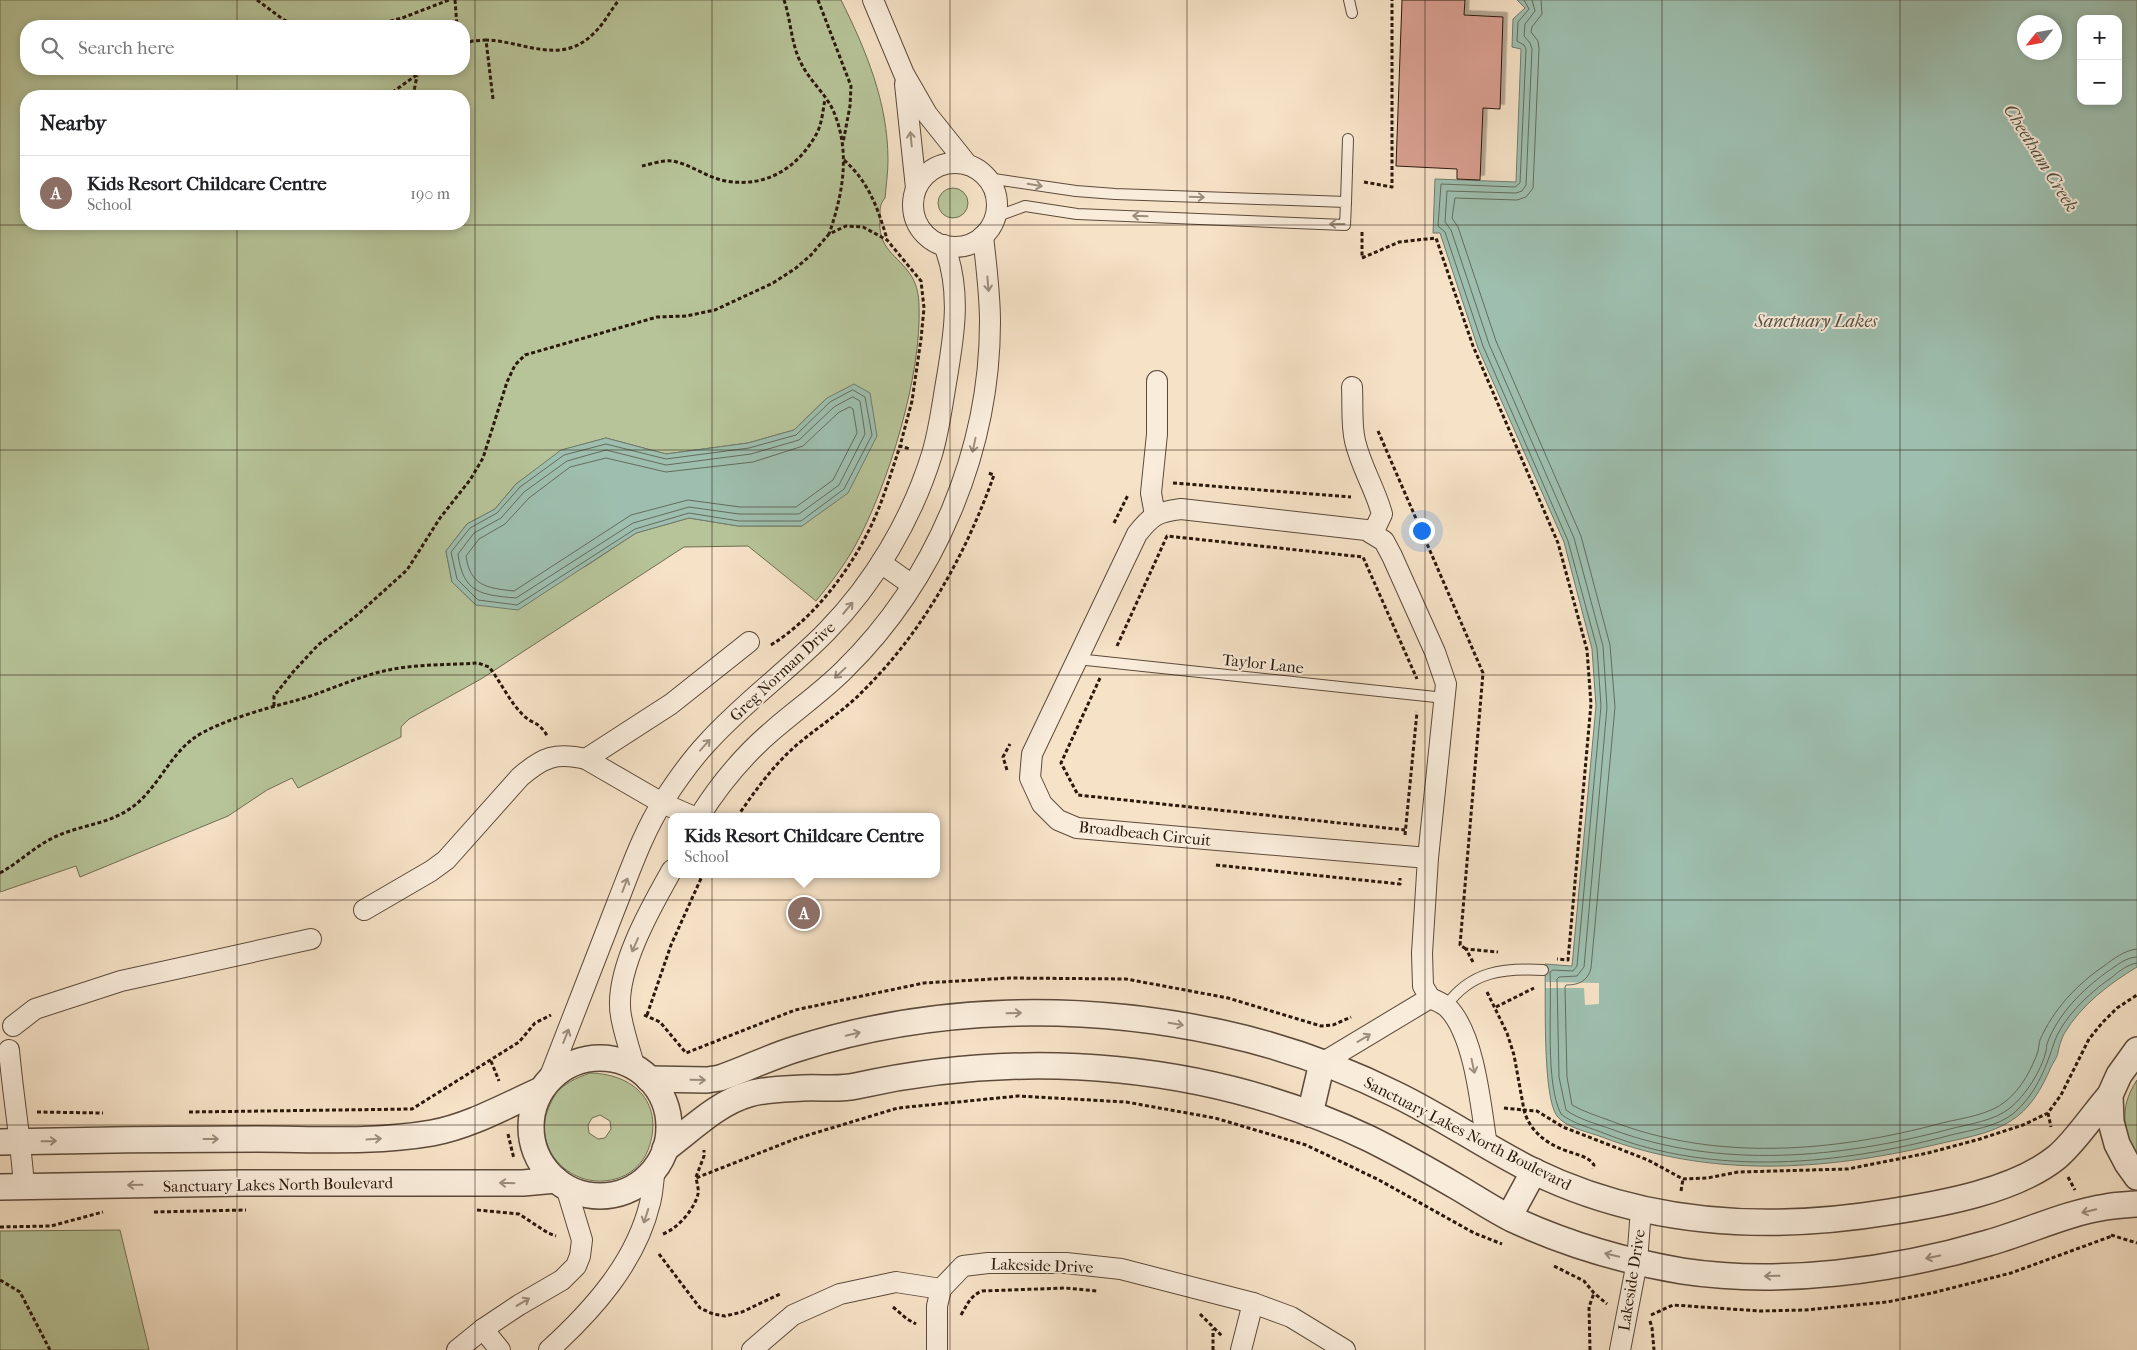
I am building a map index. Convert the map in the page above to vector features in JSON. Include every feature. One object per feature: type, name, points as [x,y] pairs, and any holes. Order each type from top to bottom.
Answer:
[{"type":"street","points":[[873,0],[904,74],[927,114],[967,164]]},
{"type":"street","points":[[904,74],[916,188],[913,202],[914,216],[920,229],[931,239],[944,245],[958,247],[972,244],[984,236],[991,227],[997,203],[994,190],[987,178],[967,164],[955,162],[943,164],[932,169],[923,177],[916,188]]},
{"type":"street","points":[[701,813],[712,796],[754,748],[821,691],[881,629],[912,585],[945,527],[968,466],[985,390],[990,304],[984,236]]},
{"type":"street","name":"Greg Norman Drive","points":[[544,1086],[574,1017],[637,853],[662,803],[684,770],[706,744],[730,719],[826,632],[848,608],[881,563],[910,510],[932,454],[953,339],[955,310],[954,276],[944,245]]},
{"type":"street","points":[[1157,381],[1157,434],[1151,492],[1155,515],[1162,512],[1181,510],[1366,530],[1373,533],[1384,541],[1392,556],[1435,652],[1446,684],[1428,858],[1422,954],[1423,986],[1444,999],[1456,1018],[1466,1040],[1472,1060],[1487,1146]]},
{"type":"street","points":[[1352,387],[1354,439],[1362,465],[1378,499],[1382,514],[1373,533]]},
{"type":"street","name":"Broadbeach Circuit","points":[[1155,515],[1149,518],[1137,534],[1032,754],[1030,778],[1042,804],[1058,820],[1077,828],[1428,858]]},
{"type":"street","points":[[881,563],[912,585]]},
{"type":"street","points":[[586,759],[670,704],[749,642]]},
{"type":"street","points":[[364,910],[432,871],[446,860],[520,777],[533,766],[554,756],[572,756],[586,759],[662,803],[685,813]]},
{"type":"street","points":[[549,1350],[616,1277],[640,1235],[669,1130],[667,1112],[660,1094],[642,1073],[620,1016],[621,984],[628,961],[655,901],[668,877]]},
{"type":"street","points":[[24,1187],[11,1142],[16,1112],[12,1084],[3,1056],[15,1036],[6,1021],[35,1009],[121,981],[311,939]]},
{"type":"street","points":[[1310,1114],[1322,1063],[1364,1038],[1444,999]]},
{"type":"street","name":"Sanctuary Lakes North Boulevard","points":[[642,1073],[708,1080],[737,1072],[796,1049],[871,1030],[918,1021],[1011,1013],[1132,1018],[1226,1034],[1322,1063],[1394,1093],[1534,1171],[1586,1193],[1641,1209],[1731,1223],[1775,1224],[1861,1217],[1905,1210],[1970,1195],[2025,1176],[2060,1155],[2110,1095]]},
{"type":"street","points":[[2137,1050],[2119,1075],[2110,1095],[2111,1122],[2117,1144],[2137,1177]]},
{"type":"street","points":[[11,1142],[189,1139],[358,1140],[432,1133],[480,1119],[544,1086],[566,1066],[589,1058],[613,1059],[642,1073]]},
{"type":"street","points":[[544,1086],[533,1108],[530,1128],[534,1148],[542,1165],[561,1184],[584,1194],[604,1196],[623,1192],[641,1183],[660,1159],[725,1104],[754,1093],[810,1087],[846,1088],[923,1074],[1005,1066],[1056,1065],[1149,1073],[1235,1091],[1310,1114],[1367,1138],[1403,1156],[1509,1217],[1578,1247],[1637,1262],[1684,1271],[1729,1275],[1810,1275],[1856,1270],[1945,1254],[1985,1244],[2089,1210],[2137,1204]]},
{"type":"street","points":[[1509,1217],[1534,1171]]},
{"type":"street","name":"Sanctuary Lakes North Boulevard","points":[[0,1187],[242,1183],[561,1184]]},
{"type":"street","points":[[457,1350],[483,1329],[571,1273],[580,1256],[582,1240],[561,1184]]},
{"type":"street","name":"Lakeside Drive","points":[[1620,1350],[1637,1262],[1641,1209]]},
{"type":"street","name":"Lakeside Drive","points":[[941,1289],[962,1266],[988,1263],[1066,1263],[1121,1269],[1253,1303],[1291,1317],[1345,1350]]},
{"type":"street","points":[[752,1350],[793,1315],[840,1294],[896,1282],[941,1289],[937,1306],[937,1350]]},
{"type":"street","points":[[1241,1350],[1253,1303]]},
{"type":"street","points":[[483,1329],[500,1350]]},
{"type":"lane","points":[[1349,0],[1352,13]]},
{"type":"lane","points":[[995,217],[1025,206],[1077,214],[1345,225],[1348,139]]},
{"type":"lane","points":[[987,178],[1096,192],[1346,202]]},
{"type":"lane","name":"Taylor Lane","points":[[1077,658],[1445,698]]},
{"type":"lane","points":[[1444,999],[1482,976],[1498,971],[1543,970]]},
{"type":"path","points":[[257,0],[284,20]]},
{"type":"path","points":[[394,20],[449,0]]},
{"type":"path","points":[[455,0],[457,20]]},
{"type":"path","points":[[613,0],[613,8]]},
{"type":"path","points":[[470,43],[486,40],[499,41],[538,51],[565,50],[585,41],[593,35],[619,0]]},
{"type":"path","points":[[274,706],[274,696],[318,645],[356,616],[407,570],[440,518],[470,480],[483,458],[507,382],[515,365],[526,355],[657,317],[686,316],[716,310],[773,283],[796,268],[811,255],[829,234],[839,207],[844,160],[843,146],[833,110],[800,62],[784,0]]},
{"type":"path","points":[[818,0],[850,86],[850,106],[843,146]]},
{"type":"path","points":[[1363,192],[1363,182],[1392,187],[1392,0]]},
{"type":"path","points":[[486,40],[493,99]]},
{"type":"path","points":[[395,90],[417,75]]},
{"type":"path","points":[[414,90],[417,75]]},
{"type":"path","points":[[642,166],[672,161],[711,178],[727,182],[756,181],[774,177],[786,170],[800,156],[817,132],[825,98]]},
{"type":"path","points":[[844,160],[858,172],[869,190],[878,208],[887,240]]},
{"type":"path","points":[[749,642],[749,648],[756,654],[780,639],[822,600],[853,561],[867,534],[900,446],[912,401],[924,308],[921,280],[887,240],[863,227],[846,226],[829,234]]},
{"type":"path","points":[[1362,229],[1362,258],[1399,242],[1436,238],[1473,346],[1558,543],[1587,650],[1591,704],[1568,960],[1549,958]]},
{"type":"path","points":[[900,446],[932,454]]},
{"type":"path","points":[[968,466],[994,475]]},
{"type":"path","points":[[1114,525],[1135,480],[1409,502]]},
{"type":"path","points":[[1212,864],[1400,884],[1420,684],[1363,557],[1167,536],[1061,762],[1078,795],[1405,830]]},
{"type":"path","points":[[0,873],[31,850],[58,836],[119,816],[132,808],[142,800],[177,754],[195,738],[220,725],[274,706],[296,701],[350,680],[386,671],[478,663],[489,666],[510,699],[524,716],[541,725],[548,737],[554,756]]},
{"type":"path","points":[[1008,776],[1003,757],[1012,739]]},
{"type":"path","points":[[647,1015],[671,945],[701,878]]},
{"type":"path","points":[[1502,953],[1466,949],[1482,976],[1489,998],[1496,1007],[1507,1032],[1514,1055],[1524,1110]]},
{"type":"path","points":[[620,1016],[647,1015],[660,1022],[686,1053],[795,1010],[924,983],[1010,978],[1126,979],[1228,998],[1320,1026],[1332,1026],[1359,1012]]},
{"type":"path","points":[[1496,1007],[1539,985]]},
{"type":"path","points":[[1480,1104],[1536,1111],[1563,1127],[1648,1160],[1683,1179],[1707,1178],[1738,1172],[1848,1169],[1928,1153],[1980,1139],[2023,1125],[2048,1113],[2061,1095],[2089,1039],[2112,1013],[2137,995]]},
{"type":"path","points":[[1444,999],[1489,998]]},
{"type":"path","points":[[187,1112],[412,1109],[519,1042],[536,1023],[547,1016],[574,1017]]},
{"type":"path","points":[[1352,1017],[1364,1038]]},
{"type":"path","points":[[490,1061],[504,1092],[507,1105],[510,1146],[530,1206],[528,1219]]},
{"type":"path","points":[[640,1235],[660,1236],[669,1232],[684,1220],[699,1193],[696,1178],[795,1138],[898,1108],[1018,1096],[1126,1102],[1214,1118],[1306,1145],[1379,1180],[1474,1233],[1509,1247]]},
{"type":"path","points":[[16,1112],[110,1113]]},
{"type":"path","points":[[0,1228],[51,1226],[111,1210]]},
{"type":"path","points":[[148,1212],[252,1210]]},
{"type":"path","points":[[469,1210],[519,1214],[548,1233],[567,1239],[582,1240]]},
{"type":"path","points":[[1654,1350],[1652,1328],[1648,1316],[1673,1305],[1760,1311],[1887,1302],[2002,1276],[2112,1236]]},
{"type":"path","points":[[1553,1266],[1584,1281],[1608,1306],[1627,1310]]},
{"type":"path","points":[[0,1280],[20,1292],[50,1350]]},
{"type":"path","points":[[1590,1350],[1589,1307],[1594,1293]]},
{"type":"path","points":[[1213,1329],[1213,1350]]},
{"type":"shaded area","points":[[0,0],[841,0],[867,58],[880,98],[887,139],[888,160],[885,198],[880,208],[880,228],[889,251],[906,269],[915,284],[919,302],[918,334],[909,396],[891,462],[855,546],[837,575],[816,601],[748,546],[684,547],[481,679],[409,719],[401,727],[401,737],[298,788],[292,778],[267,790],[228,816],[80,877],[76,866],[0,892]],"holes":[[[827,398],[802,526],[738,526],[689,518],[636,533],[586,566],[476,605],[452,582],[446,551],[467,524],[495,509],[516,484],[562,450],[606,438],[666,454],[748,443],[794,430]]]},
{"type":"shaded area","points":[[953,188],[964,192],[968,203],[964,214],[953,218],[942,214],[938,203],[942,192]]},
{"type":"shaded area","points":[[590,1073],[621,1079],[633,1086],[643,1095],[653,1119],[652,1134],[646,1155],[639,1165],[630,1172],[615,1179],[600,1181],[586,1179],[573,1174],[553,1156],[547,1144],[544,1130],[546,1115],[553,1098],[563,1086]],"holes":[[[600,1115],[610,1121],[611,1129],[605,1138],[598,1139],[589,1133],[588,1125],[592,1118]]]},
{"type":"shaded area","points":[[2137,1080],[2137,1161],[2126,1130],[2125,1111],[2127,1101]]},
{"type":"shaded area","points":[[120,1230],[149,1350],[0,1350],[0,1231]]},
{"type":"water","name":"Sanctuary Lakes","points":[[1517,0],[2137,0],[2137,967],[2106,988],[2087,1005],[2064,1034],[2058,1054],[2044,1083],[2029,1105],[2009,1122],[1992,1130],[1893,1154],[1851,1160],[1809,1165],[1725,1164],[1684,1159],[1642,1150],[1578,1129],[1561,1120],[1552,1105],[1547,1067],[1545,964],[1572,966],[1596,706],[1592,649],[1564,542],[1478,348],[1440,233],[1433,233],[1435,179],[1516,182],[1521,49],[1512,47],[1513,19],[1525,8]]},
{"type":"water","points":[[854,384],[870,393],[877,436],[848,493],[802,526],[738,526],[689,518],[636,533],[518,610],[476,605],[452,582],[446,551],[467,524],[495,509],[516,484],[561,450],[606,438],[666,454],[748,443],[794,430],[827,398]]},
{"type":"pier","points":[[1546,982],[1599,983],[1599,1004],[1585,1005],[1584,988],[1546,988]]},
{"type":"building","points":[[1402,0],[1465,0],[1464,15],[1503,17],[1500,109],[1483,108],[1480,180],[1457,179],[1457,169],[1396,166]]},
{"type":"place","name":"Kids Resort Childcare Centre","points":[[804,913]]},
{"type":"water label","name":"Cheetham Creek","points":[[2041,158]]}]
